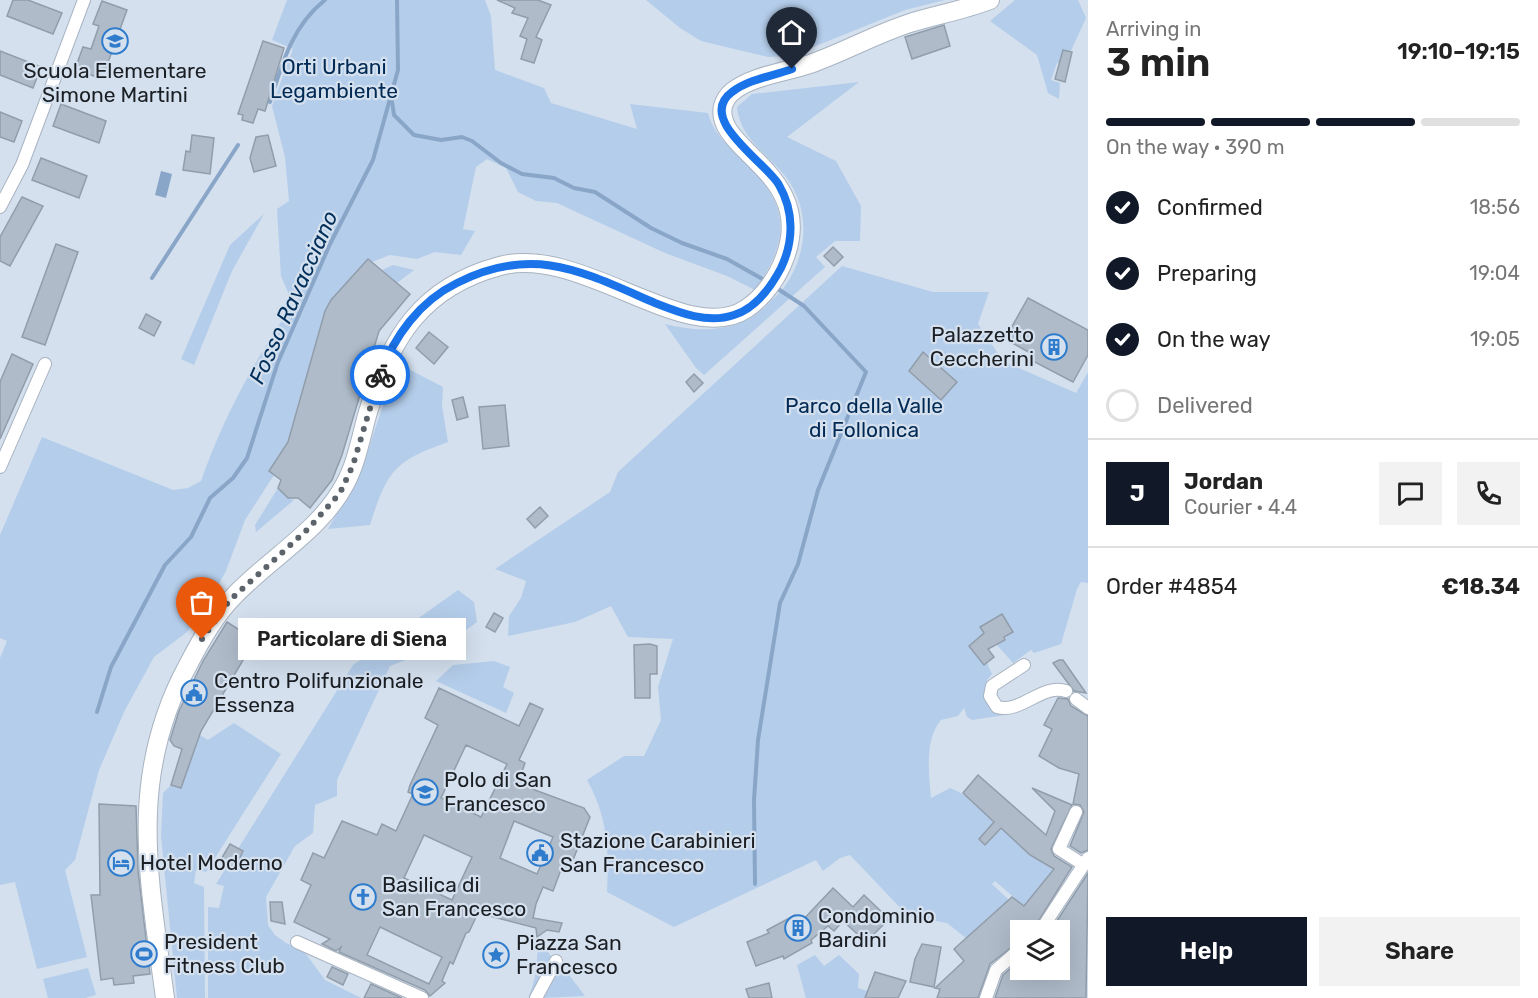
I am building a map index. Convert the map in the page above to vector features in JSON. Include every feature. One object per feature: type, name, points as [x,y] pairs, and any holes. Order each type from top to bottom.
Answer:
[{"type":"street","points":[[0,207],[27,152],[84,0]]},
{"type":"street","points":[[165,998],[146,827],[149,778],[167,709],[192,657],[229,601],[308,529],[340,493],[353,465],[381,371],[412,318],[436,296],[464,279],[504,265],[525,263],[555,265],[677,312],[703,318],[734,316],[761,297],[779,271],[790,240],[791,225],[788,204],[772,175],[728,129],[722,111],[726,98],[743,86],[824,58],[909,23],[990,0]]},
{"type":"street","points":[[0,467],[45,364]]},
{"type":"street","points":[[1024,665],[993,684],[990,696],[997,707],[1010,708],[1052,691],[1071,695],[1088,708]]},
{"type":"street","points":[[1048,920],[1086,861],[1059,849],[1076,812]]},
{"type":"street","points":[[297,942],[422,998]]},
{"type":"street","points":[[986,998],[996,970],[1010,958]]},
{"type":"street","points":[[536,998],[556,961]]},
{"type":"green space","name":"Orti Urbani Legambiente","points":[[287,0],[485,0],[491,16],[495,70],[544,88],[551,103],[637,129],[630,104],[708,113],[722,139],[758,176],[770,192],[777,207],[780,222],[775,254],[755,290],[727,276],[665,253],[557,203],[536,201],[518,192],[506,168],[487,159],[476,167],[463,229],[475,231],[461,255],[435,252],[417,259],[390,255],[372,262],[368,259],[331,300],[325,311],[288,442],[269,470],[274,475],[245,520],[226,571],[211,598],[187,632],[154,657],[125,710],[99,770],[75,860],[65,870],[87,957],[37,969],[15,882],[0,885],[0,658],[7,641],[0,638],[0,535],[42,437],[173,490],[188,488],[201,481],[219,434],[241,390],[293,304],[281,276],[277,209],[289,201],[285,157],[272,106],[293,49],[272,40]]},
{"type":"green space","points":[[646,0],[945,0],[905,10],[791,56],[768,57],[701,41],[680,28]]},
{"type":"green space","points":[[1015,0],[1078,0],[1086,18],[1065,64],[1057,63],[1051,80],[1060,83],[1059,99],[1048,93],[1037,55],[990,21]]},
{"type":"green space","points":[[859,82],[787,137],[836,161],[861,206],[860,241],[835,241],[816,257],[825,267],[704,375],[696,368],[665,324],[692,329],[720,328],[746,321],[758,314],[785,287],[796,266],[803,238],[803,223],[797,195],[790,182],[747,134],[742,126],[737,107],[752,94]]},
{"type":"green space","points":[[264,214],[232,271],[194,365],[181,359],[230,245]]},
{"type":"green space","points":[[393,265],[414,270],[397,283],[382,270]]},
{"type":"green space","name":"Parco della Valle di Follonica","points":[[842,266],[933,292],[989,292],[978,324],[1003,361],[1076,393],[1088,372],[1088,583],[1081,582],[1077,589],[1061,644],[1034,653],[1031,650],[1013,663],[997,645],[1012,632],[1002,614],[980,627],[984,633],[969,646],[984,665],[987,663],[992,674],[987,680],[985,696],[995,709],[1005,715],[972,720],[967,717],[964,708],[958,716],[941,720],[932,737],[929,768],[931,798],[950,788],[964,795],[990,817],[998,831],[1001,828],[1031,855],[1053,869],[1024,906],[995,881],[992,884],[1009,900],[967,939],[947,923],[908,916],[850,855],[840,858],[823,871],[816,860],[674,927],[607,892],[606,834],[599,808],[587,780],[624,756],[644,756],[661,720],[658,687],[673,639],[628,637],[611,606],[575,622],[508,636],[509,616],[521,598],[526,581],[495,569],[610,492],[618,472]]},
{"type":"green space","points":[[397,363],[443,387],[442,406],[448,442],[415,455],[395,470],[382,492],[370,525],[328,529],[361,472]]},
{"type":"green space","points":[[278,488],[288,498],[294,500],[256,532],[255,525]]},
{"type":"green space","points":[[458,590],[474,602],[477,622],[449,643],[390,666],[337,780],[337,796],[315,805],[313,833],[295,846],[266,897],[268,925],[275,935],[286,943],[303,950],[325,980],[361,998],[208,998],[208,907],[219,908],[224,886],[216,884],[353,665]]},
{"type":"green space","points":[[494,661],[510,667],[503,687],[514,693],[506,713],[436,681],[453,665]]},
{"type":"green space","points":[[234,723],[281,754],[206,872],[196,870],[194,883],[204,887],[205,998],[177,998],[161,836],[163,793],[171,785],[181,787],[200,735],[208,740]]},
{"type":"green space","points":[[538,936],[552,958],[528,998],[535,975]]},
{"type":"green space","points":[[815,955],[824,966],[839,955],[859,974],[858,988],[867,991],[865,998],[806,998],[797,965]]},
{"type":"green space","points":[[560,963],[585,996],[541,998]]},
{"type":"green space","points":[[88,968],[96,995],[85,998],[48,998],[43,979]]},
{"type":"shaded area","points":[[161,171],[172,174],[166,198],[155,195]]},
{"type":"building","points":[[13,0],[28,0],[62,13],[53,34],[7,16]]},
{"type":"building","points":[[497,0],[538,0],[551,5],[536,37],[542,40],[534,63],[521,59],[527,39],[520,36],[528,18],[512,13],[515,8]]},
{"type":"building","points":[[102,1],[127,10],[102,79],[75,69],[83,47],[91,49],[99,26],[93,24]]},
{"type":"building","points":[[944,25],[950,46],[912,59],[905,37]]},
{"type":"building","points":[[263,41],[284,48],[265,111],[258,109],[253,123],[242,120],[243,115],[238,114]]},
{"type":"building","points":[[1063,50],[1072,52],[1065,82],[1055,79]]},
{"type":"building","points":[[0,51],[41,67],[33,88],[0,75]]},
{"type":"building","points":[[61,104],[106,121],[99,143],[53,126]]},
{"type":"building","points":[[0,112],[22,121],[14,142],[0,137]]},
{"type":"building","points":[[192,135],[214,138],[210,174],[183,170],[186,151],[190,152]]},
{"type":"building","points":[[268,135],[276,166],[254,172],[250,158],[256,137]]},
{"type":"building","points":[[41,158],[87,176],[79,198],[32,180]]},
{"type":"building","points":[[22,197],[43,206],[10,266],[0,261],[0,237]]},
{"type":"building","points":[[56,244],[78,252],[45,345],[22,337]]},
{"type":"building","points":[[833,247],[843,257],[834,266],[824,256]]},
{"type":"building","points":[[368,259],[410,294],[379,331],[342,455],[332,480],[310,508],[298,498],[288,498],[278,488],[281,480],[269,471],[288,442],[325,311],[331,300]]},
{"type":"building","name":"Palazzetto Ceccherini","points":[[1028,298],[1088,330],[1088,355],[1073,382],[1031,360],[1034,355],[1005,339]]},
{"type":"building","points":[[146,314],[161,322],[154,336],[139,328]]},
{"type":"building","points":[[429,332],[448,347],[434,364],[416,348]]},
{"type":"building","points":[[923,352],[957,382],[941,400],[909,371]]},
{"type":"building","points":[[12,354],[33,364],[0,439],[0,382]]},
{"type":"building","points":[[694,374],[703,383],[694,392],[686,382]]},
{"type":"building","points":[[463,397],[468,417],[457,420],[452,400]]},
{"type":"building","points":[[505,405],[509,446],[483,449],[479,407]]},
{"type":"building","points":[[540,507],[548,516],[535,528],[527,519]]},
{"type":"building","points":[[494,613],[503,618],[495,632],[486,627]]},
{"type":"building","points":[[1002,614],[1013,632],[1004,637],[1005,640],[988,649],[994,657],[984,665],[969,646],[984,633],[980,627]]},
{"type":"building","points":[[227,622],[255,640],[201,731],[181,788],[171,785],[182,749],[174,746],[170,740],[179,711],[203,661]]},
{"type":"building","points":[[634,645],[657,646],[657,674],[650,674],[650,698],[635,698]]},
{"type":"building","points":[[1063,660],[1086,693],[1074,691],[1053,663]]},
{"type":"building","points":[[439,688],[519,726],[530,703],[543,709],[519,760],[525,763],[521,774],[527,777],[524,786],[584,808],[590,817],[569,870],[562,867],[553,891],[543,887],[536,904],[533,918],[562,923],[559,932],[547,930],[537,937],[536,928],[478,913],[469,932],[466,933],[453,964],[450,962],[442,981],[445,983],[430,996],[425,990],[339,952],[341,947],[336,951],[322,944],[330,939],[294,922],[311,885],[301,880],[313,853],[324,858],[342,821],[377,835],[382,824],[396,831],[413,794],[408,792],[410,785],[438,725],[425,718]],"holes":[[[466,745],[507,764],[481,817],[441,798]],[[514,821],[553,837],[537,874],[500,858]],[[424,835],[472,857],[452,900],[404,878]],[[380,927],[442,957],[429,984],[367,955]]]},
{"type":"building","points":[[1058,698],[1068,699],[1071,706],[1088,716],[1088,850],[1081,853],[1070,846],[1084,812],[1080,805],[1073,804],[1079,774],[1059,768],[1039,756],[1052,729],[1044,725]]},
{"type":"building","points":[[978,775],[1046,835],[1055,811],[1032,788],[1072,805],[1051,849],[1054,856],[1072,867],[1039,920],[1010,920],[1010,949],[990,964],[978,998],[937,998],[940,989],[935,988],[964,961],[954,949],[1012,897],[1024,906],[1054,869],[1030,855],[1001,828],[985,845],[979,839],[994,822],[963,793]]},
{"type":"building","points":[[99,804],[136,806],[138,870],[150,974],[133,976],[134,983],[114,985],[113,978],[101,980],[91,895],[100,895]]},
{"type":"building","points":[[230,844],[243,851],[235,868],[220,861]]},
{"type":"building","points":[[1088,873],[1086,998],[995,998],[1003,975],[1010,969],[1010,980],[1070,980],[1070,920],[1057,920]]},
{"type":"building","name":"Condominio Bardini","points":[[833,888],[853,907],[864,895],[889,919],[866,942],[843,921],[834,931],[828,926],[811,940],[812,943],[784,959],[783,956],[756,966],[747,942],[769,933],[767,930],[795,915],[800,923]]},
{"type":"building","points":[[270,902],[282,902],[285,924],[271,921]]},
{"type":"building","points":[[922,944],[941,947],[934,987],[910,982],[915,959]]},
{"type":"building","points":[[332,967],[348,974],[343,985],[327,977]]},
{"type":"building","points":[[875,972],[906,981],[898,998],[865,998]]},
{"type":"building","points":[[769,983],[772,998],[749,998],[746,989]]},
{"type":"building","points":[[371,984],[402,998],[364,998]]},
{"type":"waterway","points":[[270,102],[284,60],[296,34],[314,10],[325,0]]},
{"type":"waterway","name":"Fosso Ravacciano","points":[[97,712],[111,667],[165,565],[191,537],[210,498],[233,478],[247,458],[278,362],[330,244],[373,160],[398,70],[397,0]]},
{"type":"waterway","points":[[391,95],[394,115],[414,135],[441,140],[462,137],[472,141],[501,163],[522,174],[554,178],[574,188],[595,192],[651,228],[682,243],[727,259],[766,281]]},
{"type":"waterway","points":[[152,278],[238,145]]},
{"type":"waterway","points":[[755,884],[754,800],[758,740],[780,603],[798,564],[818,490],[866,372],[804,306],[775,287]]},
{"type":"way so far","points":[[202,639],[214,620],[243,586],[308,529],[340,493],[353,465],[380,375]]},
{"type":"place","name":"Scuola Elementare Simone Martini","points":[[115,41]]},
{"type":"place","name":"Palazzetto Ceccherini","points":[[1054,347]]},
{"type":"place","name":"Particolare di Siena","points":[[202,639]]},
{"type":"place","name":"Centro Polifunzionale Essenza","points":[[194,693]]},
{"type":"place","name":"Polo di San Francesco","points":[[425,792]]},
{"type":"place","name":"Stazione Carabinieri San Francesco","points":[[540,853]]},
{"type":"place","name":"Hotel Moderno","points":[[121,863]]},
{"type":"place","name":"Basilica di San Francesco","points":[[363,897]]},
{"type":"place","name":"Condominio Bardini","points":[[798,928]]},
{"type":"place","name":"President Fitness Club","points":[[144,954]]},
{"type":"place","name":"Piazza San Francesco","points":[[496,955]]},
{"type":"route","points":[[380,375],[400,335],[412,318],[430,301],[464,279],[504,265],[517,263],[555,265],[604,281],[677,312],[703,318],[716,319],[734,316],[750,307],[761,297],[784,262],[790,240],[790,212],[779,185],[733,136],[724,122],[722,111],[730,93],[792,69]]}]
